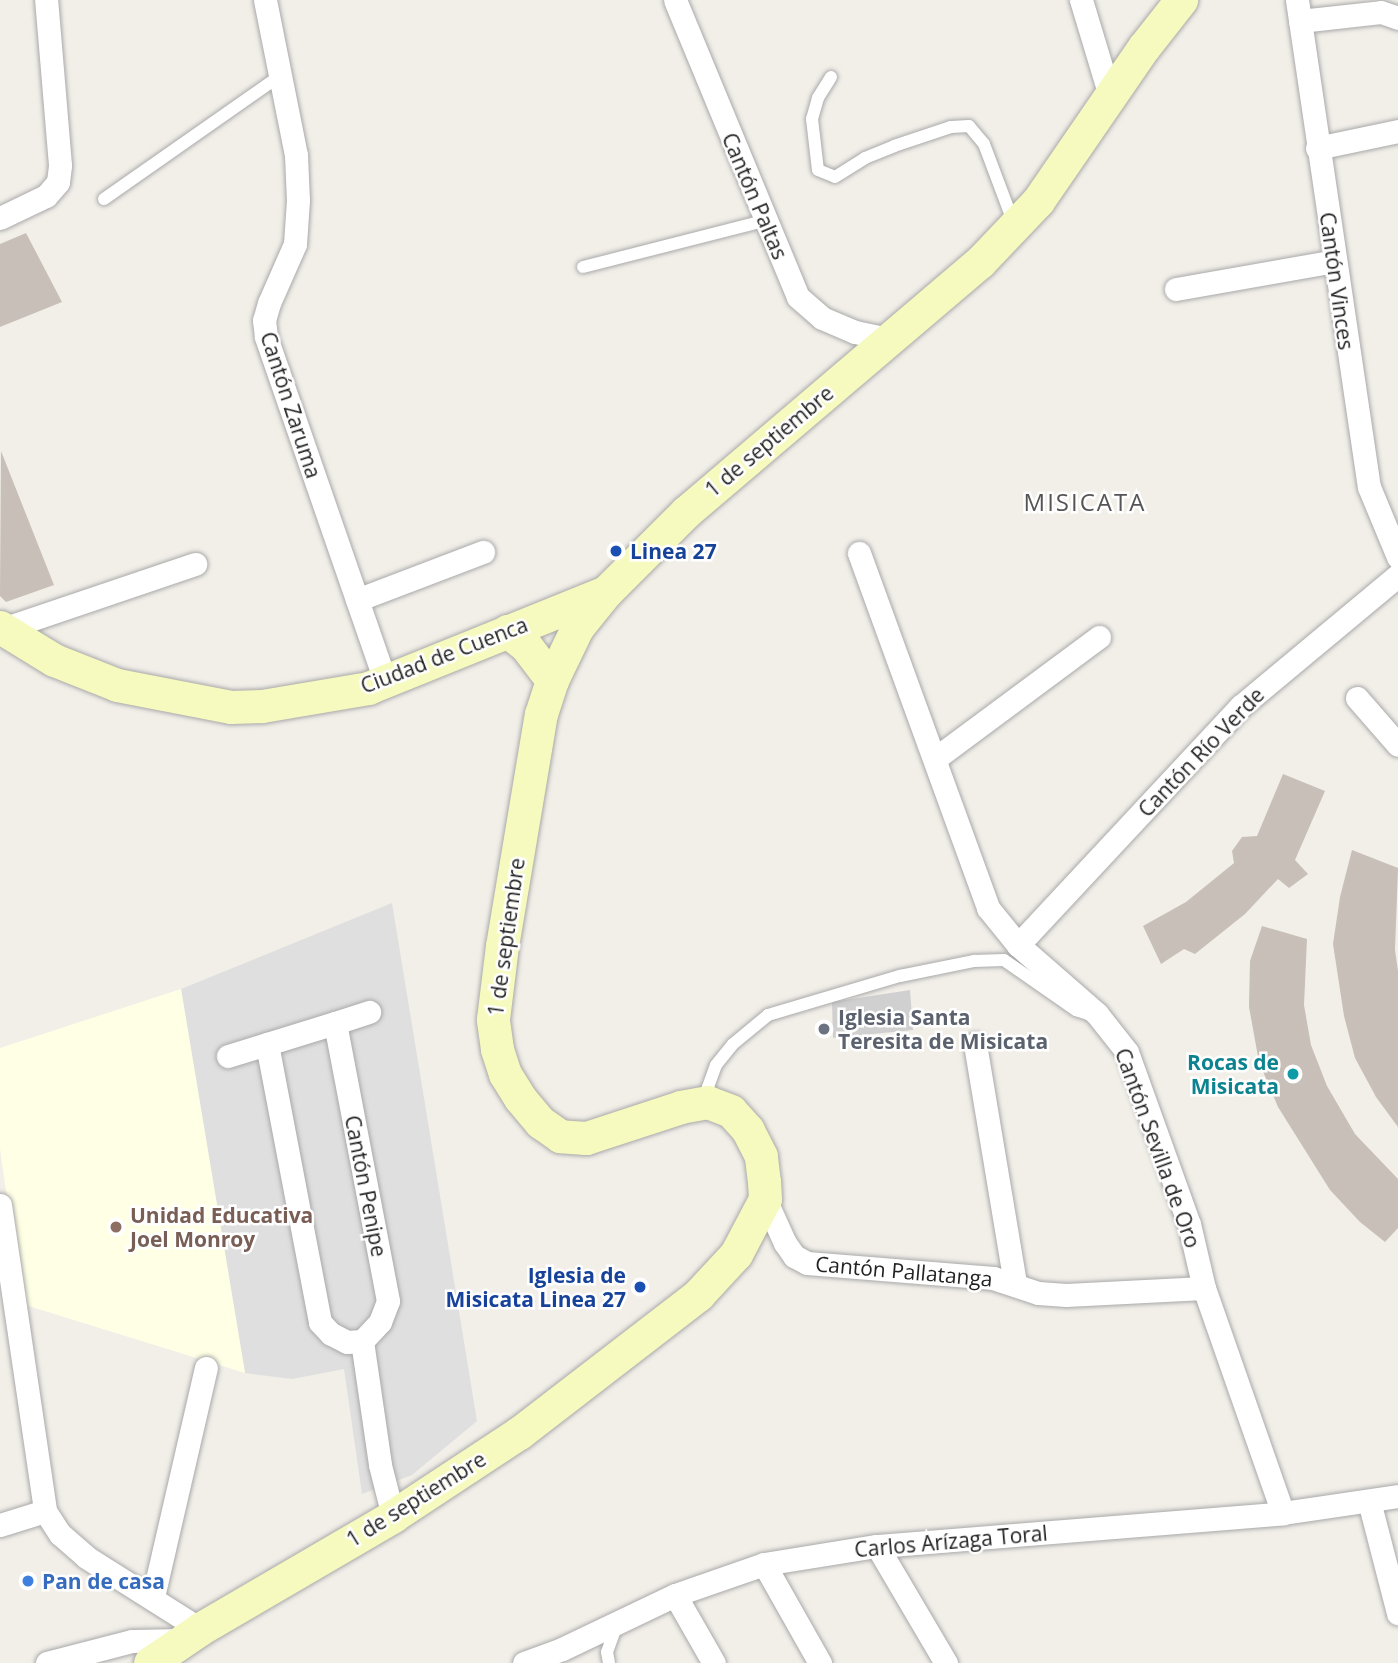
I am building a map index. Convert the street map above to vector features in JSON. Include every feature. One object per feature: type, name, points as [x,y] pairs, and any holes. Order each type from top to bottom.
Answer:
[{"type":"street","points":[[0,218],[46,196],[58,183],[60,165],[46,0]]},
{"type":"street","name":"Cantón Zaruma","points":[[265,0],[296,155],[298,200],[295,244],[269,303],[264,320],[266,337],[385,681]]},
{"type":"street","name":"Cantón Paltas","points":[[675,0],[764,221],[798,297],[822,318],[855,332],[888,339]]},
{"type":"street","points":[[1081,0],[1110,96]]},
{"type":"street","name":"1 de septiembre","points":[[708,1102],[681,1107],[586,1138],[560,1136],[540,1122],[505,1074],[496,1049],[493,1019],[541,714],[552,680],[577,628],[606,592],[686,512],[981,262],[1038,201],[1110,96],[1181,0]]},
{"type":"street","points":[[1298,11],[1381,12],[1398,18]]},
{"type":"street","name":"Cantón Vinces","points":[[1298,11],[1369,487],[1398,558]]},
{"type":"street","points":[[1317,148],[1398,131]]},
{"type":"street","points":[[1176,289],[1334,261]]},
{"type":"street","points":[[357,600],[483,552]]},
{"type":"street","name":"Cantón Sevilla de Oro","points":[[859,553],[936,758],[988,908],[1018,945],[1097,1014],[1127,1052],[1189,1224],[1204,1288],[1283,1513]]},
{"type":"street","points":[[2,628],[195,564]]},
{"type":"street","name":"Cantón Río Verde","points":[[1018,945],[1241,706],[1398,575]]},
{"type":"street","name":"Ciudad de Cuenca","points":[[2,628],[54,660],[117,685],[231,707],[262,706],[368,688],[606,592]]},
{"type":"street","points":[[507,631],[526,646],[552,680]]},
{"type":"street","points":[[936,758],[1099,637]]},
{"type":"street","points":[[1357,698],[1398,745]]},
{"type":"street","points":[[228,1056],[369,1012]]},
{"type":"street","name":"Cantón Penipe","points":[[335,1023],[388,1301],[380,1322],[362,1341]]},
{"type":"street","points":[[267,1044],[320,1322],[331,1334],[347,1342],[362,1341],[380,1465],[393,1516]]},
{"type":"street","points":[[975,1044],[1015,1284]]},
{"type":"street","points":[[708,1102],[731,1111],[748,1129],[761,1156],[765,1199]]},
{"type":"street","name":"1 de septiembre","points":[[150,1663],[192,1635],[393,1516],[519,1433],[698,1295],[736,1254],[765,1199]]},
{"type":"street","name":"Cantón Pallatanga","points":[[765,1199],[785,1243],[794,1256],[807,1263],[993,1278],[1038,1293],[1066,1295],[1204,1288]]},
{"type":"street","points":[[0,1205],[45,1511],[60,1534],[86,1557],[153,1597],[192,1635]]},
{"type":"street","points":[[153,1597],[206,1368]]},
{"type":"street","name":"Carlos Arízaga Toral","points":[[524,1663],[675,1595],[764,1564],[877,1546],[1283,1513],[1398,1496]]},
{"type":"street","points":[[1369,1501],[1398,1613]]},
{"type":"street","points":[[0,1525],[45,1511]]},
{"type":"street","points":[[877,1546],[946,1663]]},
{"type":"street","points":[[764,1564],[820,1663]]},
{"type":"street","points":[[675,1595],[714,1663]]},
{"type":"street","points":[[47,1663],[132,1641],[192,1635]]},
{"type":"lane","points":[[104,199],[281,75]]},
{"type":"lane","points":[[831,77],[818,98],[812,119],[818,170],[826,176],[835,177],[865,158],[894,146],[951,127],[969,127],[984,144],[1015,225]]},
{"type":"lane","points":[[583,267],[764,221]]},
{"type":"lane","points":[[708,1102],[708,1087],[716,1065],[733,1044],[768,1016],[900,976],[987,959],[1004,960],[1076,1010],[1088,1015],[1097,1014]]},
{"type":"lane","points":[[609,1663],[607,1652],[617,1623]]},
{"type":"shaded area","points":[[392,903],[477,1421],[412,1475],[362,1494],[344,1369],[292,1379],[245,1373],[181,989]]},
{"type":"shaded area","name":"Unidad Educativa Joel Monroy","points":[[181,989],[245,1373],[22,1304],[0,1149],[0,1048]]},
{"type":"shaded area","points":[[910,990],[913,1030],[833,1038],[832,1002]]},
{"type":"building","points":[[26,233],[62,302],[0,327],[0,244]]},
{"type":"building","points":[[1,451],[54,585],[6,602],[0,596]]},
{"type":"building","points":[[1283,774],[1325,791],[1295,860],[1308,874],[1289,888],[1278,879],[1245,914],[1195,954],[1184,949],[1161,964],[1143,926],[1186,902],[1234,863],[1232,851],[1242,837],[1257,836]]},
{"type":"building","points":[[1352,850],[1398,868],[1395,950],[1398,971],[1398,1127],[1376,1097],[1355,1058],[1344,1016],[1333,944],[1340,897]]},
{"type":"building","name":"Rocas de Misicata","points":[[1262,926],[1307,939],[1304,1005],[1311,1045],[1327,1086],[1355,1134],[1398,1179],[1398,1228],[1385,1242],[1360,1222],[1330,1190],[1278,1107],[1259,1062],[1249,1007],[1250,961]]},
{"type":"place","name":"Linea 27","points":[[616,551]]},
{"type":"place","name":"Iglesia Santa Teresita de Misicata","points":[[824,1029]]},
{"type":"place","name":"Rocas de Misicata","points":[[1293,1074]]},
{"type":"place","name":"Unidad Educativa Joel Monroy","points":[[116,1227]]},
{"type":"place","name":"Iglesia de Misicata Linea 27","points":[[640,1287]]},
{"type":"place","name":"Pan de casa","points":[[28,1581]]},
{"type":"district","name":"MISICATA","points":[[1085,502]]}]
